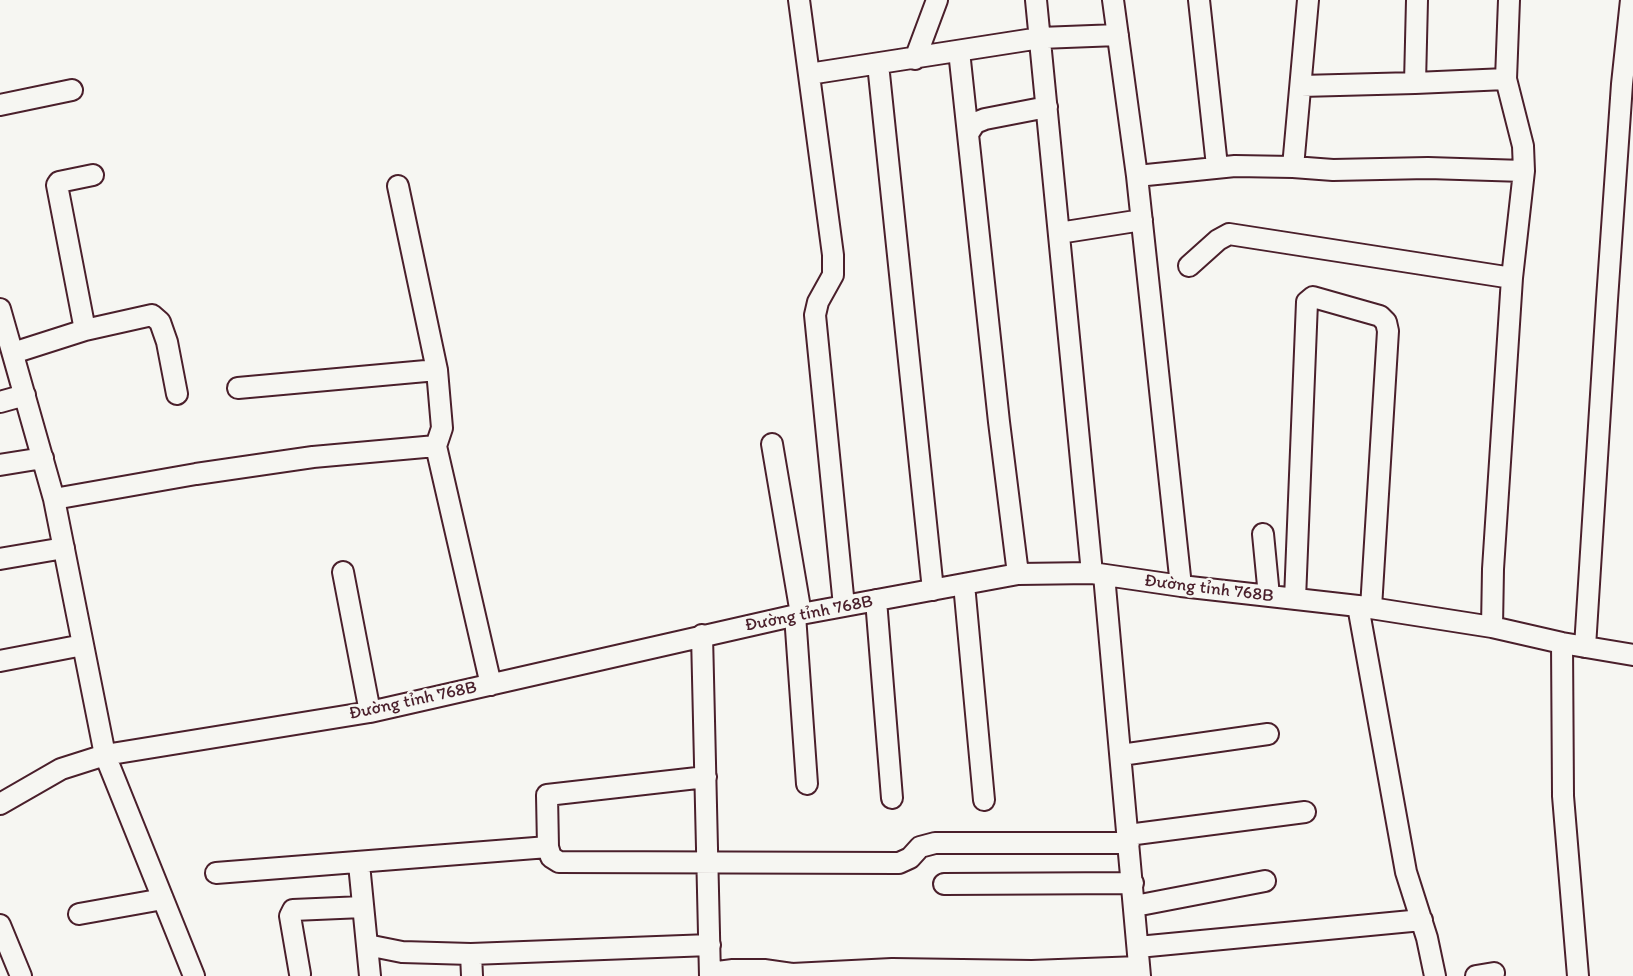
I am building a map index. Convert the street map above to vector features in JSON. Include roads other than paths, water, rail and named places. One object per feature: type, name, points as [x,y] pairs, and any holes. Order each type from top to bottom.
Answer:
[{"type":"street","points":[[799,0],[833,255],[833,275],[818,302],[814,315],[844,606]]},
{"type":"street","points":[[915,58],[937,0]]},
{"type":"street","points":[[1036,0],[1059,233],[1121,755],[1139,963]]},
{"type":"street","points":[[1113,0],[1137,176],[1181,586]]},
{"type":"street","points":[[1199,0],[1217,166]]},
{"type":"street","points":[[1293,166],[1308,0]]},
{"type":"street","points":[[1415,83],[1417,0]]},
{"type":"street","points":[[1492,627],[1493,569],[1512,278],[1524,171],[1522,138],[1506,79],[1509,0]]},
{"type":"street","points":[[1584,647],[1607,290],[1630,0]]},
{"type":"street","points":[[809,74],[1040,38],[1118,35]]},
{"type":"street","points":[[959,51],[999,422],[1018,574]]},
{"type":"street","points":[[878,64],[933,590]]},
{"type":"street","points":[[1301,86],[1506,79]]},
{"type":"street","points":[[0,105],[72,90]]},
{"type":"street","points":[[968,134],[975,123],[985,119],[1047,107]]},
{"type":"street","points":[[1137,176],[1217,166],[1293,166],[1333,170],[1428,168],[1524,171]]},
{"type":"street","points":[[85,330],[57,185],[59,182],[93,175]]},
{"type":"street","points":[[398,186],[437,370],[442,428],[436,446],[491,684]]},
{"type":"street","points":[[1059,233],[1142,220]]},
{"type":"street","points":[[1189,266],[1218,240],[1229,234],[1512,278]]},
{"type":"street","points":[[1295,599],[1307,302],[1313,297],[1380,316],[1386,322],[1388,331],[1365,607],[1406,872],[1422,920],[1436,976]]},
{"type":"street","points":[[13,353],[85,330],[152,315],[157,318],[167,342],[178,394]]},
{"type":"street","points":[[1,316],[54,499],[105,755],[194,976]]},
{"type":"street","points":[[238,388],[437,370]]},
{"type":"street","points":[[0,402],[25,395]]},
{"type":"street","points":[[772,444],[798,614],[807,784]]},
{"type":"street","points":[[54,499],[196,474],[313,457],[436,446]]},
{"type":"street","points":[[0,464],[43,458]]},
{"type":"street","points":[[1263,534],[1269,596]]},
{"type":"street","points":[[0,559],[64,548]]},
{"type":"street","points":[[343,572],[370,712]]},
{"type":"street","name":"Đường tỉnh 768B","points":[[0,804],[61,769],[105,755],[370,712],[798,614],[1018,574],[1098,574],[1181,586],[1365,607],[1492,627],[1562,643],[1633,655]]},
{"type":"street","points":[[964,584],[984,800]]},
{"type":"street","points":[[876,600],[892,798]]},
{"type":"street","points":[[702,635],[710,974],[740,970],[773,970],[792,974],[892,969],[1024,971],[1139,963],[1422,920]]},
{"type":"street","points":[[1562,643],[1563,796],[1578,976]]},
{"type":"street","points":[[0,661],[83,645]]},
{"type":"street","points":[[1121,755],[1268,734]]},
{"type":"street","points":[[706,777],[547,795],[548,848],[551,857],[559,862],[899,863],[910,858],[920,847],[935,843],[1128,839],[1305,812]]},
{"type":"street","points":[[216,873],[359,864],[548,848]]},
{"type":"street","points":[[359,864],[370,976]]},
{"type":"street","points":[[1135,906],[1265,881]]},
{"type":"street","points":[[944,884],[1132,884]]},
{"type":"street","points":[[79,914],[163,899]]},
{"type":"street","points":[[300,974],[290,916],[293,910],[363,907]]},
{"type":"street","points":[[0,925],[21,976]]},
{"type":"street","points":[[366,945],[402,952],[471,954],[710,945]]},
{"type":"street","points":[[471,954],[472,976]]}]
